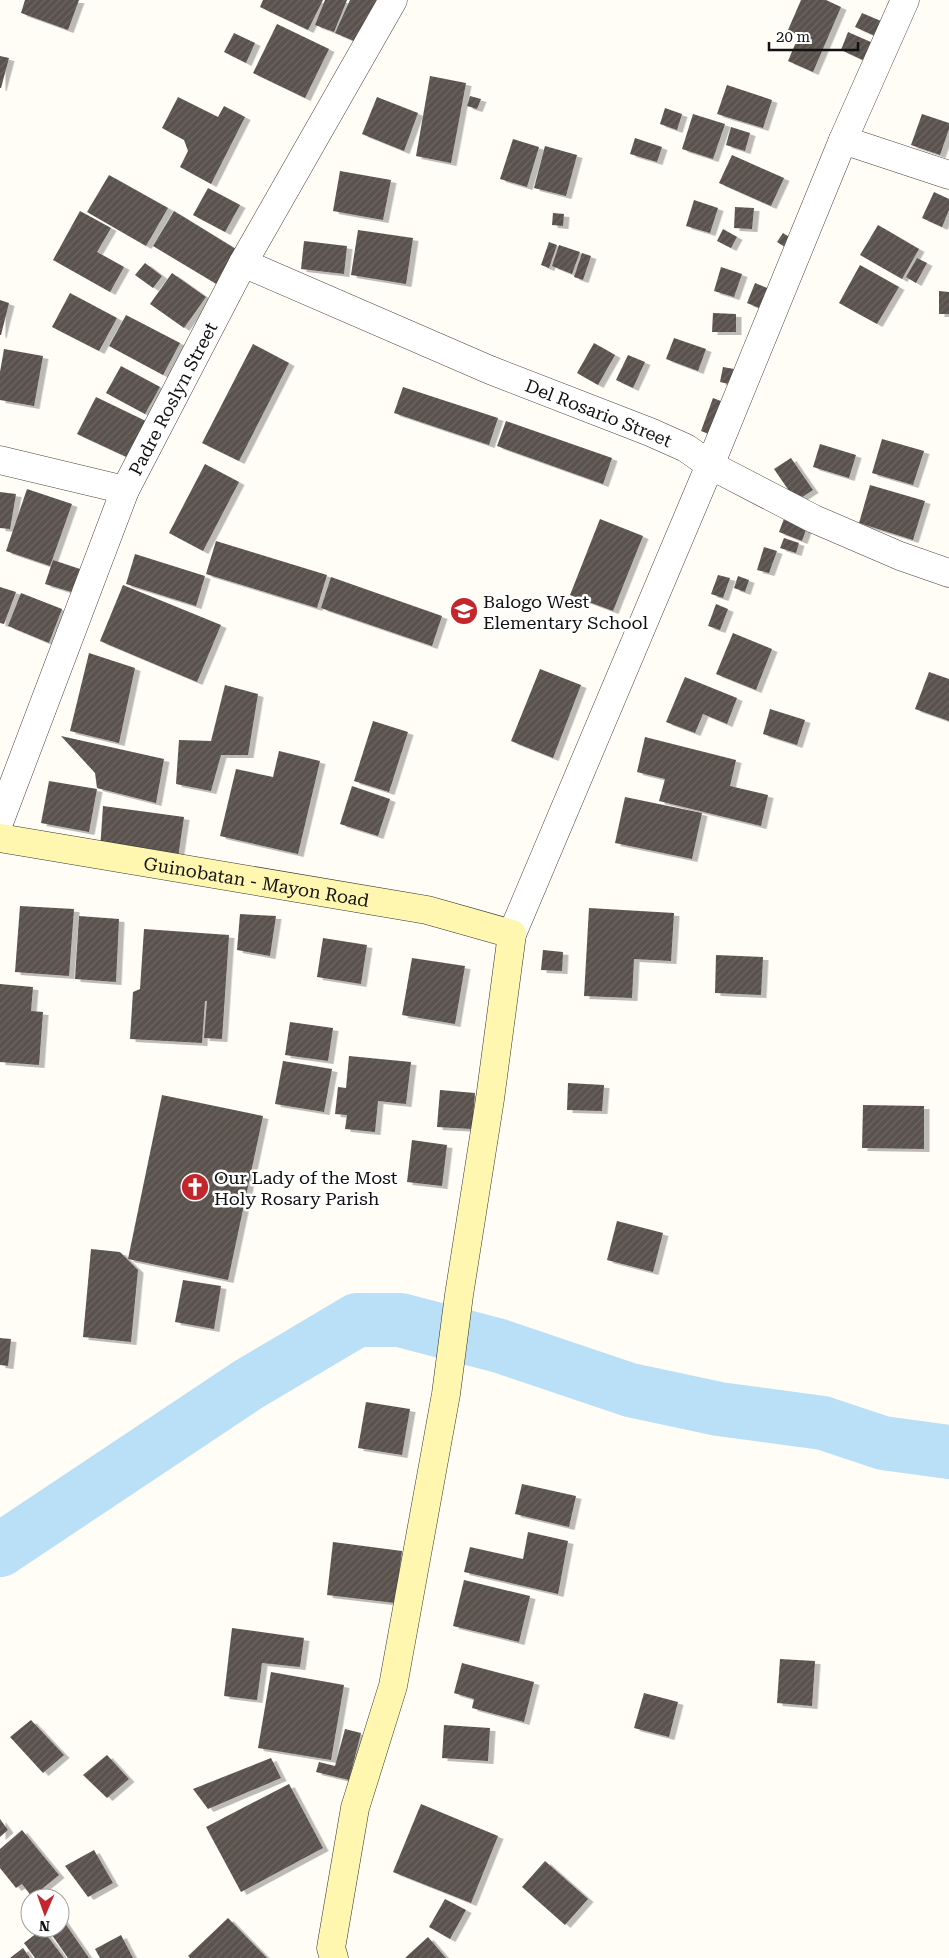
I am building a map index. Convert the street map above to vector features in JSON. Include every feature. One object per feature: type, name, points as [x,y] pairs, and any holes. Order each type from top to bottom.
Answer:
[{"type":"main road","name":"Guinobatan - Mayon Road","points":[[0,838],[427,910],[512,934]]},
{"type":"main road","points":[[334,1958],[331,1948],[355,1808],[393,1686],[446,1394],[459,1295],[490,1100],[512,934]]},
{"type":"street","name":"Padre Roslyn Street","points":[[0,820],[125,490],[243,263],[393,0]]},
{"type":"street","points":[[512,934],[710,465],[843,140],[905,0]]},
{"type":"street","points":[[843,140],[949,175]]},
{"type":"street","name":"Del Rosario Street","points":[[243,263],[490,370],[650,432],[686,448],[710,465],[814,519],[900,556],[949,573]]},
{"type":"street","points":[[0,460],[125,490]]},
{"type":"building","points":[[25,0],[79,0],[68,30],[21,13]]},
{"type":"building","points":[[263,0],[323,0],[308,30],[260,7]]},
{"type":"building","points":[[325,0],[347,0],[334,32],[315,25]]},
{"type":"building","points":[[350,0],[381,0],[361,44],[335,33]]},
{"type":"building","points":[[801,0],[826,0],[841,7],[813,72],[788,61],[799,35],[788,30]]},
{"type":"building","points":[[862,13],[881,21],[875,36],[855,27]]},
{"type":"building","points":[[277,24],[329,49],[305,98],[253,73]]},
{"type":"building","points":[[848,32],[873,43],[865,61],[841,50]]},
{"type":"building","points":[[234,33],[255,43],[246,63],[224,52]]},
{"type":"building","points":[[0,56],[9,58],[1,88],[0,88]]},
{"type":"building","points":[[430,76],[466,83],[451,163],[416,156]]},
{"type":"building","points":[[727,85],[772,100],[763,128],[717,114]]},
{"type":"building","points":[[470,96],[481,99],[477,109],[467,106]]},
{"type":"building","points":[[178,97],[218,117],[224,106],[245,117],[211,184],[180,167],[188,151],[184,140],[162,128]]},
{"type":"building","points":[[377,97],[418,113],[404,151],[362,134]]},
{"type":"building","points":[[665,108],[682,114],[677,130],[660,124]]},
{"type":"building","points":[[693,114],[725,124],[713,159],[682,149]]},
{"type":"building","points":[[922,114],[949,123],[949,129],[940,155],[911,145]]},
{"type":"building","points":[[731,127],[750,133],[745,151],[726,145]]},
{"type":"building","points":[[635,138],[662,147],[657,162],[630,154]]},
{"type":"building","points":[[513,139],[539,147],[527,187],[500,179]]},
{"type":"building","points":[[545,146],[577,155],[566,196],[534,188]]},
{"type":"building","points":[[732,155],[784,178],[771,206],[719,183]]},
{"type":"building","points":[[340,171],[391,180],[383,220],[333,211]]},
{"type":"building","points":[[109,175],[168,208],[146,246],[87,212]]},
{"type":"building","points":[[208,188],[240,205],[225,232],[193,215]]},
{"type":"building","points":[[934,192],[949,199],[949,210],[942,227],[922,218]]},
{"type":"building","points":[[694,200],[718,208],[710,233],[686,226]]},
{"type":"building","points":[[735,207],[754,208],[752,229],[734,228]]},
{"type":"building","points":[[80,211],[111,228],[97,252],[124,267],[110,292],[53,260]]},
{"type":"building","points":[[174,211],[239,251],[218,285],[153,246]]},
{"type":"building","points":[[553,213],[564,214],[563,226],[552,225]]},
{"type":"building","points":[[878,225],[919,249],[902,279],[860,255]]},
{"type":"building","points":[[723,229],[737,237],[731,248],[717,241]]},
{"type":"building","points":[[358,230],[413,238],[406,284],[351,275]]},
{"type":"building","points":[[783,233],[797,242],[791,251],[777,242]]},
{"type":"building","points":[[304,241],[347,246],[344,274],[301,269]]},
{"type":"building","points":[[549,242],[557,245],[549,268],[541,265]]},
{"type":"building","points":[[559,245],[580,252],[572,274],[552,266]]},
{"type":"building","points":[[582,253],[591,256],[583,280],[574,277]]},
{"type":"building","points":[[917,258],[927,263],[916,283],[906,277]]},
{"type":"building","points":[[145,263],[162,276],[153,288],[135,275]]},
{"type":"building","points":[[860,265],[899,287],[877,324],[839,303]]},
{"type":"building","points":[[721,267],[742,274],[734,297],[714,291]]},
{"type":"building","points":[[172,273],[206,297],[184,328],[150,304]]},
{"type":"building","points":[[755,283],[772,290],[764,310],[747,303]]},
{"type":"building","points":[[939,291],[949,292],[949,314],[939,314]]},
{"type":"building","points":[[70,293],[117,318],[99,351],[52,327]]},
{"type":"building","points":[[0,300],[9,303],[1,335],[0,335]]},
{"type":"building","points":[[713,313],[736,314],[736,332],[712,332]]},
{"type":"building","points":[[126,315],[180,343],[163,375],[109,346]]},
{"type":"building","points":[[674,338],[706,349],[698,371],[666,359]]},
{"type":"building","points":[[594,343],[615,355],[598,385],[577,373]]},
{"type":"building","points":[[253,344],[289,363],[239,461],[202,443]]},
{"type":"building","points":[[4,349],[43,356],[34,406],[0,400],[0,372]]},
{"type":"building","points":[[628,355],[645,362],[633,388],[616,380]]},
{"type":"building","points":[[121,366],[160,387],[145,414],[106,393]]},
{"type":"building","points":[[723,367],[745,371],[742,387],[720,382]]},
{"type":"building","points":[[403,387],[498,418],[489,445],[394,413]]},
{"type":"building","points":[[96,397],[152,424],[133,460],[77,434]]},
{"type":"building","points":[[713,398],[731,405],[719,438],[701,431]]},
{"type":"building","points":[[506,421],[612,458],[603,484],[497,446]]},
{"type":"building","points":[[882,439],[924,451],[913,485],[872,473]]},
{"type":"building","points":[[820,444],[856,455],[849,478],[813,467]]},
{"type":"building","points":[[791,458],[813,490],[796,501],[774,469]]},
{"type":"building","points":[[205,464],[239,482],[203,551],[169,533]]},
{"type":"building","points":[[870,485],[925,501],[913,540],[859,523]]},
{"type":"building","points":[[27,489],[72,504],[50,566],[6,551]]},
{"type":"building","points":[[0,492],[16,494],[10,529],[0,528]]},
{"type":"building","points":[[785,516],[808,524],[802,541],[779,532]]},
{"type":"building","points":[[600,519],[643,536],[613,611],[570,595]]},
{"type":"building","points":[[784,538],[799,543],[796,553],[780,548]]},
{"type":"building","points":[[216,541],[327,575],[317,608],[206,574]]},
{"type":"building","points":[[764,547],[777,551],[769,573],[757,570]]},
{"type":"building","points":[[135,554],[205,576],[196,606],[126,584]]},
{"type":"building","points":[[53,560],[86,571],[78,594],[45,584]]},
{"type":"building","points":[[718,575],[730,578],[723,598],[711,594]]},
{"type":"building","points":[[738,576],[749,580],[745,592],[734,588]]},
{"type":"building","points":[[331,577],[442,616],[432,646],[321,608]]},
{"type":"building","points":[[123,585],[221,625],[197,682],[100,641]]},
{"type":"building","points":[[0,587],[16,592],[4,624],[0,623]]},
{"type":"building","points":[[21,593],[62,609],[49,643],[8,626]]},
{"type":"building","points":[[716,604],[728,609],[720,630],[708,626]]},
{"type":"building","points":[[733,633],[772,649],[756,690],[716,674]]},
{"type":"building","points":[[89,653],[135,668],[119,743],[70,731]]},
{"type":"building","points":[[540,669],[581,685],[553,758],[511,741]]},
{"type":"building","points":[[929,672],[949,679],[949,721],[915,709]]},
{"type":"building","points":[[685,677],[737,698],[727,724],[703,714],[695,733],[666,722]]},
{"type":"building","points":[[225,685],[258,694],[248,755],[221,755],[211,791],[176,784],[179,740],[211,741]]},
{"type":"building","points":[[770,709],[805,720],[797,745],[763,734]]},
{"type":"building","points":[[373,721],[408,732],[389,792],[354,781]]},
{"type":"building","points":[[61,736],[164,759],[156,803],[97,788],[95,773]]},
{"type":"building","points":[[645,737],[736,760],[730,786],[768,795],[761,826],[659,801],[665,779],[637,772]]},
{"type":"building","points":[[279,751],[320,761],[298,854],[220,836],[236,769],[273,777]]},
{"type":"building","points":[[49,781],[97,789],[89,832],[41,823]]},
{"type":"building","points":[[352,786],[390,799],[378,836],[340,824]]},
{"type":"building","points":[[625,797],[702,813],[692,859],[615,843]]},
{"type":"building","points":[[103,806],[184,817],[177,864],[100,850]]},
{"type":"building","points":[[20,906],[74,909],[69,976],[15,972]]},
{"type":"building","points":[[589,908],[674,913],[671,961],[634,959],[632,998],[584,996]]},
{"type":"building","points":[[240,914],[276,916],[270,956],[237,950]]},
{"type":"building","points":[[79,916],[119,919],[116,982],[75,979]]},
{"type":"building","points":[[144,929],[229,935],[222,1039],[204,1038],[207,1001],[205,1001],[202,1043],[130,1039],[133,992],[140,989]]},
{"type":"building","points":[[323,938],[367,945],[361,984],[317,977]]},
{"type":"building","points":[[543,950],[563,952],[562,971],[541,970]]},
{"type":"building","points":[[716,955],[763,957],[761,995],[715,993]]},
{"type":"building","points":[[412,958],[465,966],[455,1024],[402,1015]]},
{"type":"building","points":[[0,984],[33,987],[31,1011],[43,1012],[39,1065],[0,1062]]},
{"type":"building","points":[[290,1022],[333,1028],[328,1061],[285,1055]]},
{"type":"building","points":[[349,1056],[411,1062],[406,1104],[378,1101],[375,1132],[345,1129],[347,1115],[335,1114],[338,1087],[346,1088]]},
{"type":"building","points":[[283,1061],[332,1069],[324,1112],[275,1104]]},
{"type":"building","points":[[568,1083],[604,1085],[602,1111],[567,1110]]},
{"type":"building","points":[[440,1090],[475,1093],[472,1129],[437,1127]]},
{"type":"building","name":"Our Lady of the Most Holy Rosary Parish","points":[[162,1095],[263,1116],[228,1280],[128,1259]]},
{"type":"building","points":[[863,1105],[924,1106],[924,1149],[862,1148]]},
{"type":"building","points":[[412,1140],[447,1145],[442,1186],[407,1182]]},
{"type":"building","points":[[617,1221],[663,1233],[653,1272],[607,1260]]},
{"type":"building","points":[[91,1249],[120,1252],[138,1270],[131,1342],[83,1337]]},
{"type":"building","points":[[183,1280],[221,1286],[214,1329],[175,1322]]},
{"type":"building","points":[[0,1338],[11,1339],[8,1366],[0,1365]]},
{"type":"building","points":[[366,1402],[410,1409],[402,1455],[358,1448]]},
{"type":"building","points":[[522,1484],[576,1496],[569,1527],[515,1514]]},
{"type":"building","points":[[528,1532],[568,1541],[558,1594],[464,1572],[470,1547],[523,1559]]},
{"type":"building","points":[[333,1542],[402,1551],[395,1603],[327,1595]]},
{"type":"building","points":[[464,1580],[530,1596],[519,1642],[453,1626]]},
{"type":"building","points":[[232,1628],[304,1638],[300,1667],[262,1663],[257,1700],[224,1696]]},
{"type":"building","points":[[780,1659],[815,1661],[812,1706],[777,1703]]},
{"type":"building","points":[[462,1663],[534,1682],[524,1722],[472,1708],[474,1699],[454,1693]]},
{"type":"building","points":[[271,1672],[344,1685],[331,1760],[258,1748]]},
{"type":"building","points":[[644,1693],[678,1702],[669,1737],[634,1728]]},
{"type":"building","points":[[31,1720],[64,1755],[43,1773],[10,1737]]},
{"type":"building","points":[[444,1725],[490,1728],[488,1761],[442,1758]]},
{"type":"building","points":[[345,1729],[361,1733],[349,1780],[316,1772],[319,1762],[335,1766]]},
{"type":"building","points":[[107,1755],[129,1779],[107,1798],[83,1775]]},
{"type":"building","points":[[271,1758],[281,1778],[208,1809],[193,1789]]},
{"type":"building","points":[[289,1784],[323,1848],[241,1892],[206,1827]]},
{"type":"building","points":[[421,1804],[498,1836],[471,1903],[393,1872]]},
{"type":"building","points":[[0,1819],[8,1830],[0,1837]]},
{"type":"building","points":[[22,1830],[59,1875],[43,1888],[25,1888],[22,1884],[16,1888],[0,1868],[0,1849]]},
{"type":"building","points":[[94,1850],[113,1883],[88,1897],[65,1866]]},
{"type":"building","points":[[545,1861],[588,1899],[565,1925],[522,1887]]},
{"type":"building","points":[[445,1899],[466,1910],[450,1939],[429,1927]]},
{"type":"building","points":[[228,1918],[267,1958],[190,1958],[188,1956]]},
{"type":"building","points":[[70,1930],[89,1958],[68,1958],[54,1938],[70,1938]]},
{"type":"building","points":[[121,1935],[133,1958],[100,1958],[95,1949]]},
{"type":"building","points":[[428,1937],[446,1958],[405,1958]]},
{"type":"building","points":[[30,1938],[49,1938],[64,1958],[35,1958],[24,1943]]},
{"type":"building","points":[[23,1948],[30,1958],[10,1958]]},
{"type":"waterway","points":[[0,1550],[249,1384],[357,1320],[400,1320],[500,1346],[630,1390],[719,1409],[823,1423],[883,1443],[949,1452]]},
{"type":"place","name":"Balogo West Elementary School","points":[[464,611]]},
{"type":"place","name":"Our Lady of the Most Holy Rosary Parish","points":[[195,1187]]}]
